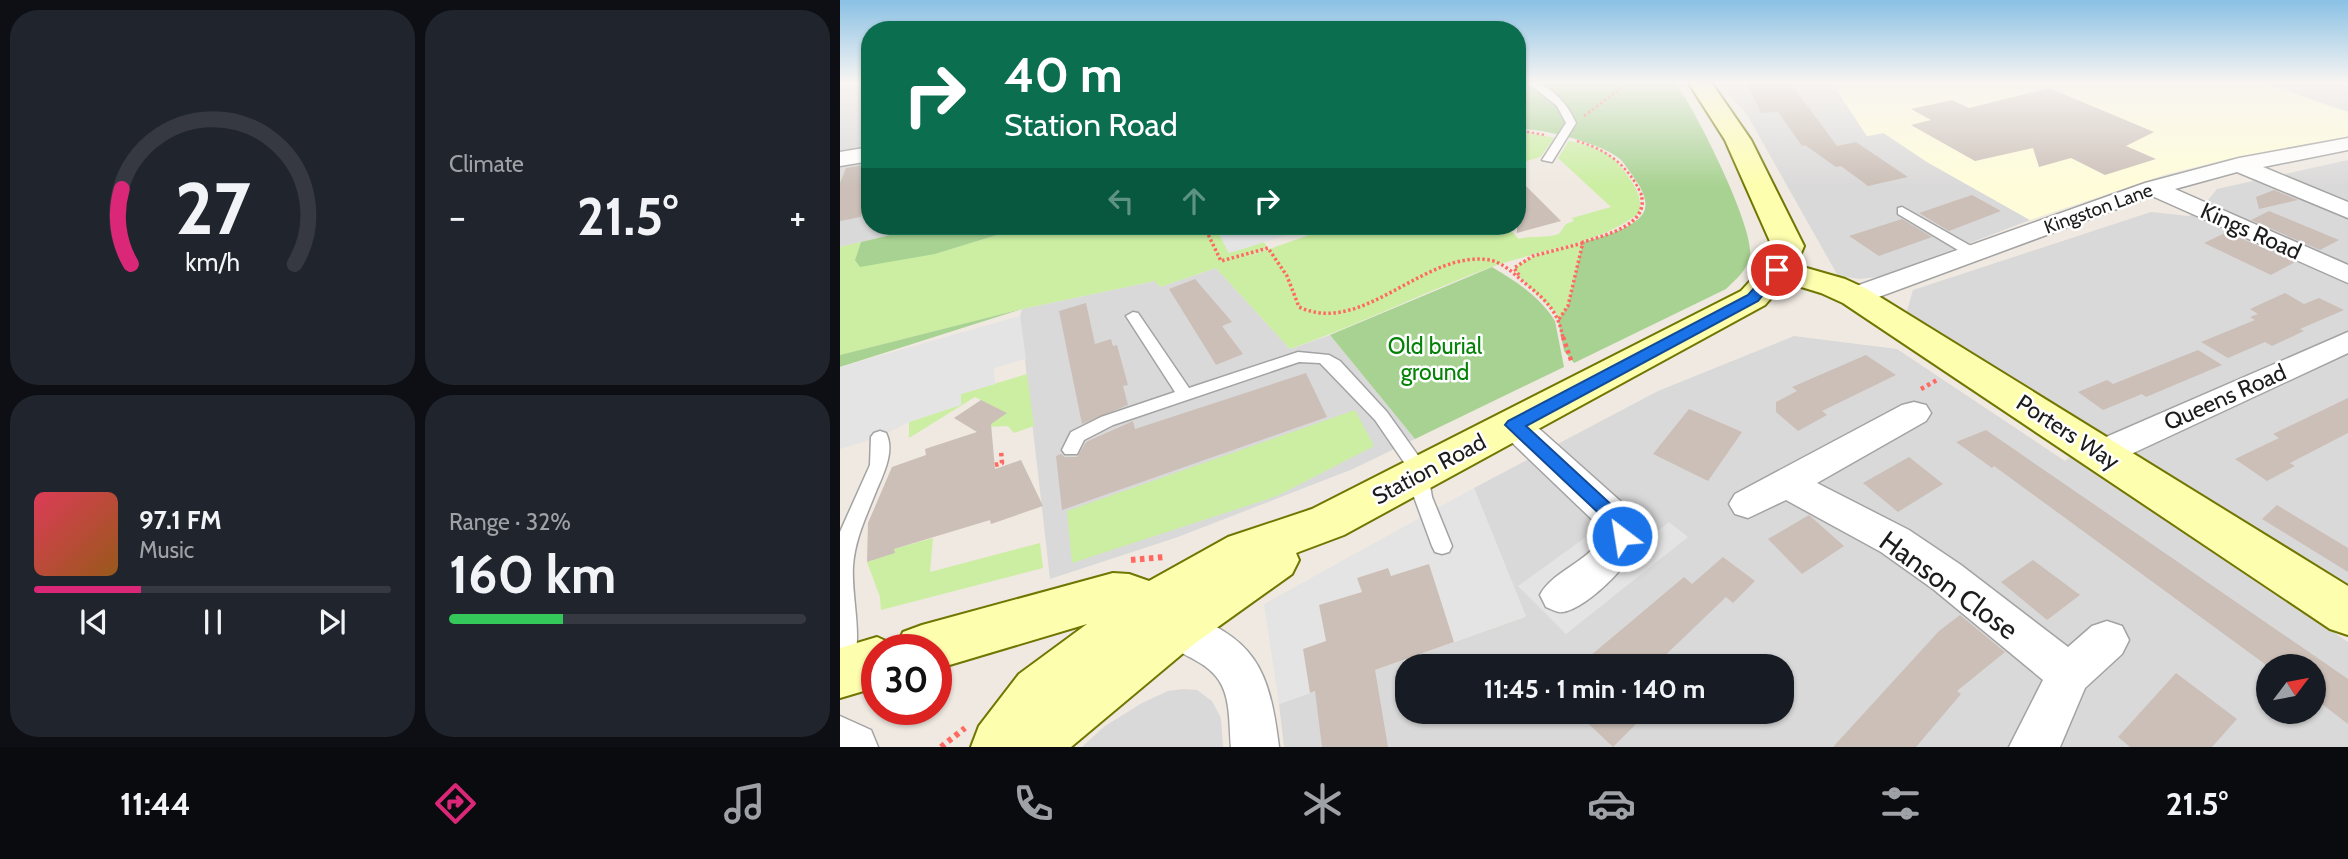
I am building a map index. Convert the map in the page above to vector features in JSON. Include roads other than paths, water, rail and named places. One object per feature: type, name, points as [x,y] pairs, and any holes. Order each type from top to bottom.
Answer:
[{"type":"street","name":"Station Road","points":[[1164,617],[1328,522],[1753,298],[1777,270],[1788,246],[1738,137],[1726,117]]},
{"type":"street","name":"Kingston Lane","points":[[1855,296],[2153,188],[2239,165],[2348,144]]},
{"type":"street","points":[[840,159],[861,156]]},
{"type":"street","points":[[2239,165],[2348,211]]},
{"type":"street","name":"Kings Road","points":[[2153,188],[2348,275]]},
{"type":"street","name":"Porters Way","points":[[1777,270],[1855,296],[2348,613]]},
{"type":"street","name":"Queens Road","points":[[2102,453],[2348,341]]},
{"type":"street","points":[[1748,504],[1914,413]]},
{"type":"street","points":[[1514,425],[1622,526],[1622,536],[1616,550],[1561,596]]},
{"type":"street","name":"Hanson Close","points":[[1786,483],[1895,541],[1947,577],[2069,674]]},
{"type":"street","points":[[952,641],[1112,595],[1128,594],[1219,650],[1239,671],[1250,699],[1255,747]]},
{"type":"street","points":[[1046,614],[1081,623],[1107,639]]},
{"type":"street","points":[[1000,747],[1031,701],[1107,639],[1164,617]]},
{"type":"street","points":[[1010,747],[1051,727],[1164,617]]},
{"type":"street","points":[[2040,745],[2069,674],[2107,640]]},
{"type":"street","points":[[840,740],[854,747]]},
{"type":"lane","points":[[1548,160],[1571,123],[1569,117]]},
{"type":"lane","points":[[1902,211],[1973,253]]},
{"type":"lane","points":[[1133,316],[1185,395]]},
{"type":"lane","points":[[1071,450],[1077,436],[1090,428],[1298,357],[1324,358],[1334,365],[1381,416],[1421,473],[1423,497],[1442,546]]},
{"type":"lane","points":[[853,669],[846,630],[843,568],[847,538],[879,465],[880,437]]},
{"type":"park label","name":"Old burial ground","points":[[1435,359]]}]
